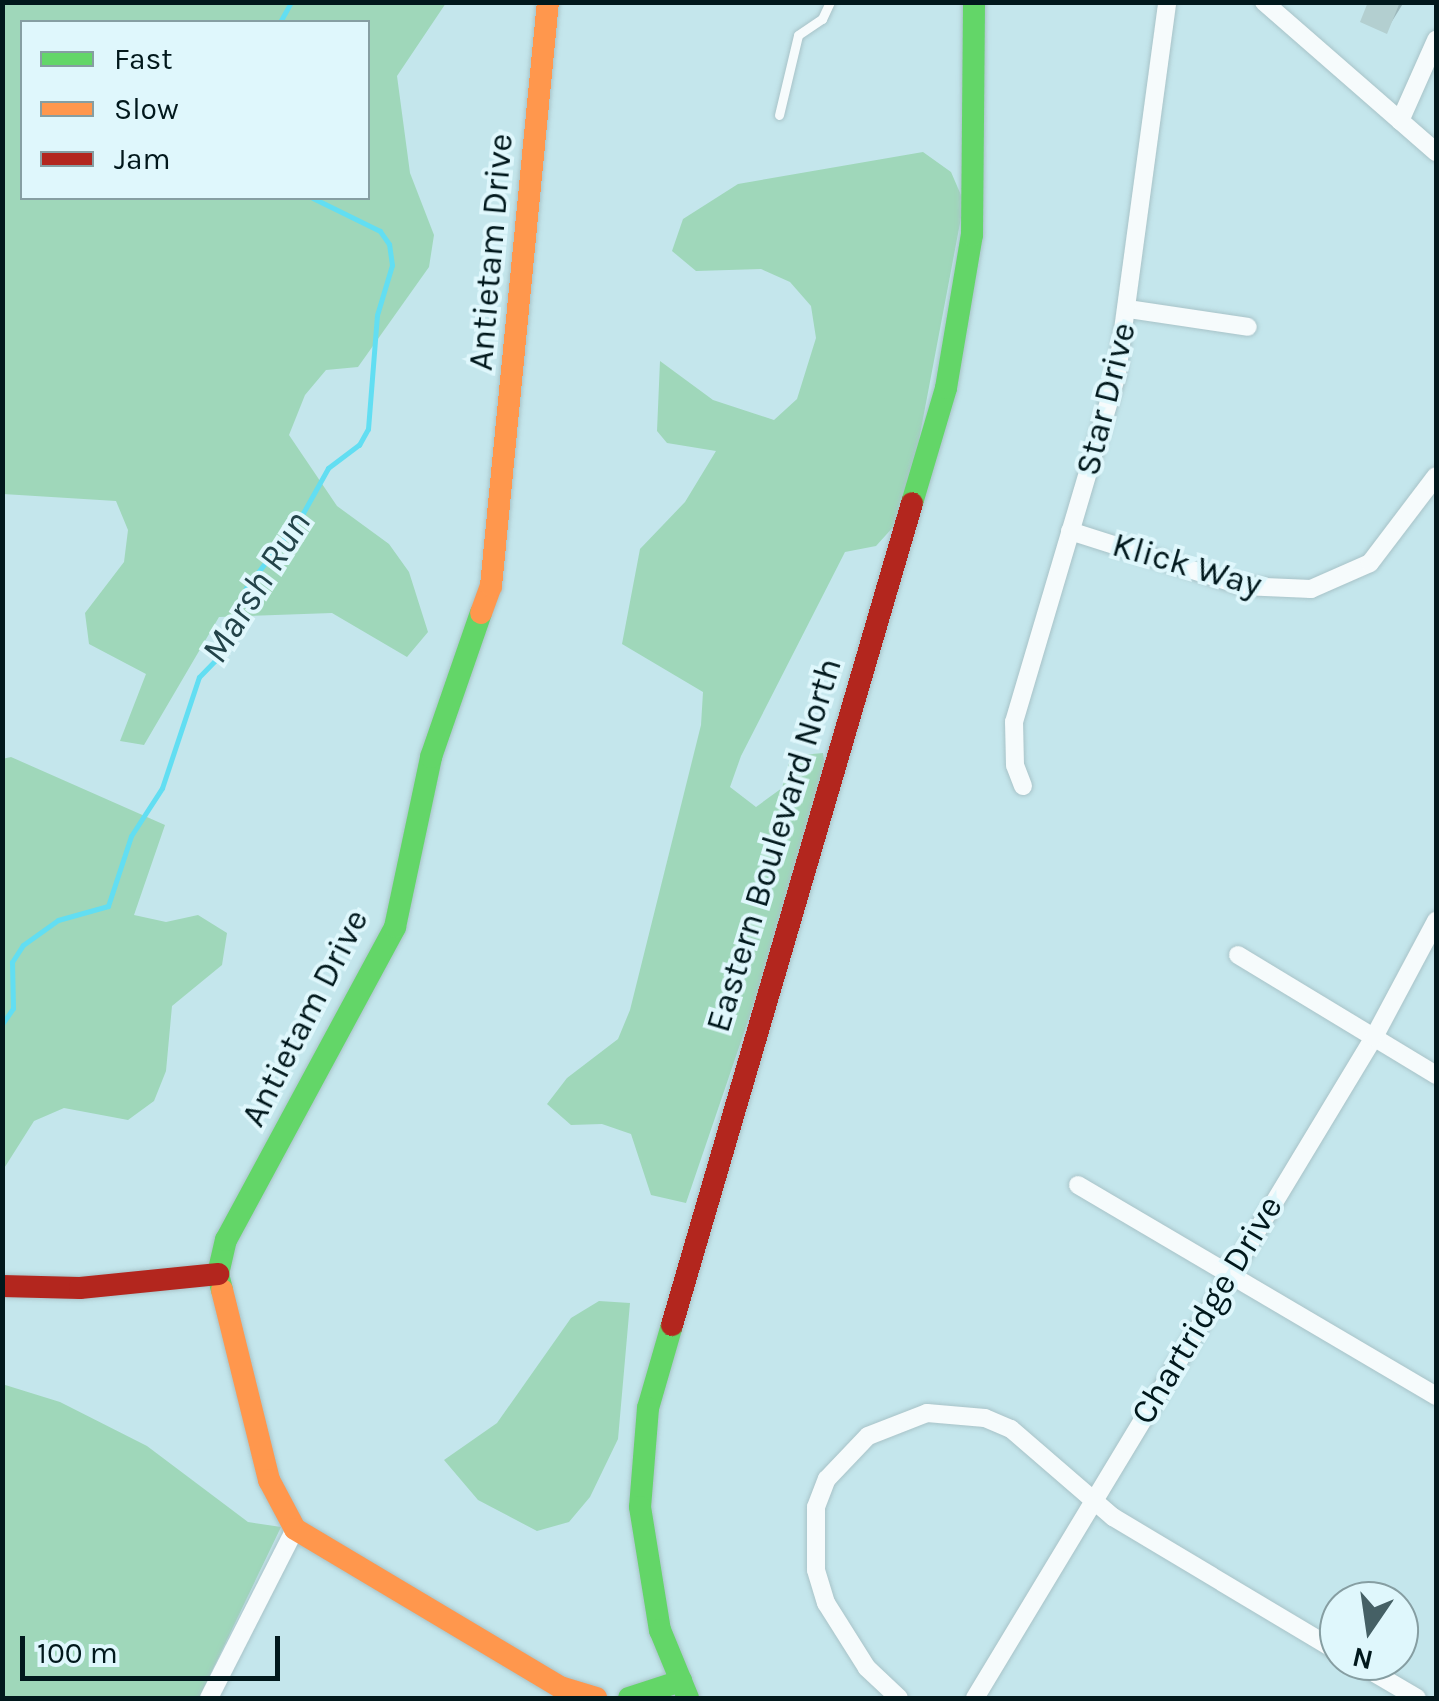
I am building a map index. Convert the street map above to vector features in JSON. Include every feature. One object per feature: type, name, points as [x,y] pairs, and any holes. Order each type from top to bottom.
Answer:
[{"type":"street","name":"Antietam Drive","points":[[218,1274],[226,1240],[395,928],[430,757],[491,586],[548,2]]},
{"type":"street","name":"Eastern Boulevard North","points":[[684,1690],[660,1630],[645,1568],[640,1507],[648,1408],[946,388],[972,236],[974,2]]},
{"type":"street","name":"Star Drive","points":[[1023,786],[1015,766],[1014,722],[1111,400],[1128,309],[1168,2]]},
{"type":"street","points":[[1264,2],[1436,152]]},
{"type":"street","points":[[1400,120],[1436,40]]},
{"type":"street","points":[[1128,309],[1248,328]]},
{"type":"street","name":"Klick Way","points":[[1070,532],[1242,586],[1311,589],[1370,563],[1436,476]]},
{"type":"street","name":"Chartridge Drive","points":[[974,1698],[1228,1272],[1374,1037],[1436,920]]},
{"type":"street","points":[[1238,956],[1436,1074]]},
{"type":"street","points":[[1078,1185],[1436,1396]]},
{"type":"street","points":[[2,1286],[80,1288],[218,1274],[268,1480],[295,1529],[560,1686],[596,1698]]},
{"type":"street","points":[[899,1698],[845,1638],[816,1570],[816,1507],[845,1456],[868,1436],[927,1413],[984,1418],[1038,1446],[1093,1499],[1319,1640]]},
{"type":"street","points":[[209,1698],[295,1529]]},
{"type":"street","points":[[1388,1681],[1417,1698]]},
{"type":"street","points":[[629,1698],[684,1690]]},
{"type":"lane","points":[[778,115],[798,35],[822,19],[830,2]]},
{"type":"green space","points":[[2,3],[446,3],[397,76],[410,173],[434,235],[429,267],[358,367],[326,370],[305,395],[289,435],[337,506],[389,544],[409,572],[428,632],[407,657],[332,613],[219,617],[144,745],[120,741],[146,674],[89,644],[85,613],[124,562],[128,530],[116,501],[3,494]]},
{"type":"green space","points":[[923,152],[951,172],[964,202],[905,514],[876,546],[845,552],[741,756],[730,787],[756,807],[782,788],[791,756],[823,753],[828,786],[686,1203],[651,1195],[631,1134],[602,1124],[571,1125],[547,1104],[567,1078],[618,1039],[630,1010],[701,725],[703,692],[622,644],[640,549],[685,502],[716,451],[667,443],[657,431],[660,361],[713,400],[774,420],[797,399],[816,338],[811,306],[790,282],[761,269],[696,271],[672,251],[683,219],[738,184]]},
{"type":"green space","points":[[11,757],[165,825],[134,915],[166,922],[198,915],[227,933],[222,965],[172,1006],[166,1071],[154,1101],[128,1120],[64,1108],[34,1121],[3,1170],[2,759]]},
{"type":"green space","points":[[599,1301],[630,1303],[618,1439],[590,1497],[569,1522],[537,1531],[478,1500],[444,1460],[497,1423],[571,1318]]},
{"type":"green space","points":[[2,1384],[60,1402],[147,1446],[248,1522],[281,1527],[199,1698],[3,1698]]},
{"type":"building","points":[[1368,2],[1400,2],[1387,34],[1360,22]]},
{"type":"waterway","name":"Marsh Run","points":[[281,20],[291,2]]},
{"type":"waterway","name":"Marsh Run","points":[[2,1024],[13,1008],[12,962],[23,945],[58,920],[108,906],[131,836],[162,788],[199,677],[219,656],[246,588],[303,513],[328,468],[359,445],[368,429],[377,315],[392,265],[389,244],[380,231],[317,200]]},
{"type":"traffic: fast","points":[[912,503],[946,388],[972,235],[974,2]]},
{"type":"traffic: fast","points":[[222,1290],[218,1274],[226,1240],[395,927],[431,757],[481,613]]},
{"type":"traffic: fast","points":[[672,1325],[648,1408],[640,1507],[660,1630],[688,1698]]},
{"type":"traffic: fast","points":[[629,1698],[681,1681]]},
{"type":"traffic: slow","points":[[481,613],[491,586],[548,2]]},
{"type":"traffic: slow","points":[[222,1290],[269,1480],[295,1529],[560,1687],[596,1698]]},
{"type":"traffic: jam","points":[[672,1325],[912,503]]},
{"type":"traffic: jam","points":[[2,1286],[80,1288],[218,1274]]}]
